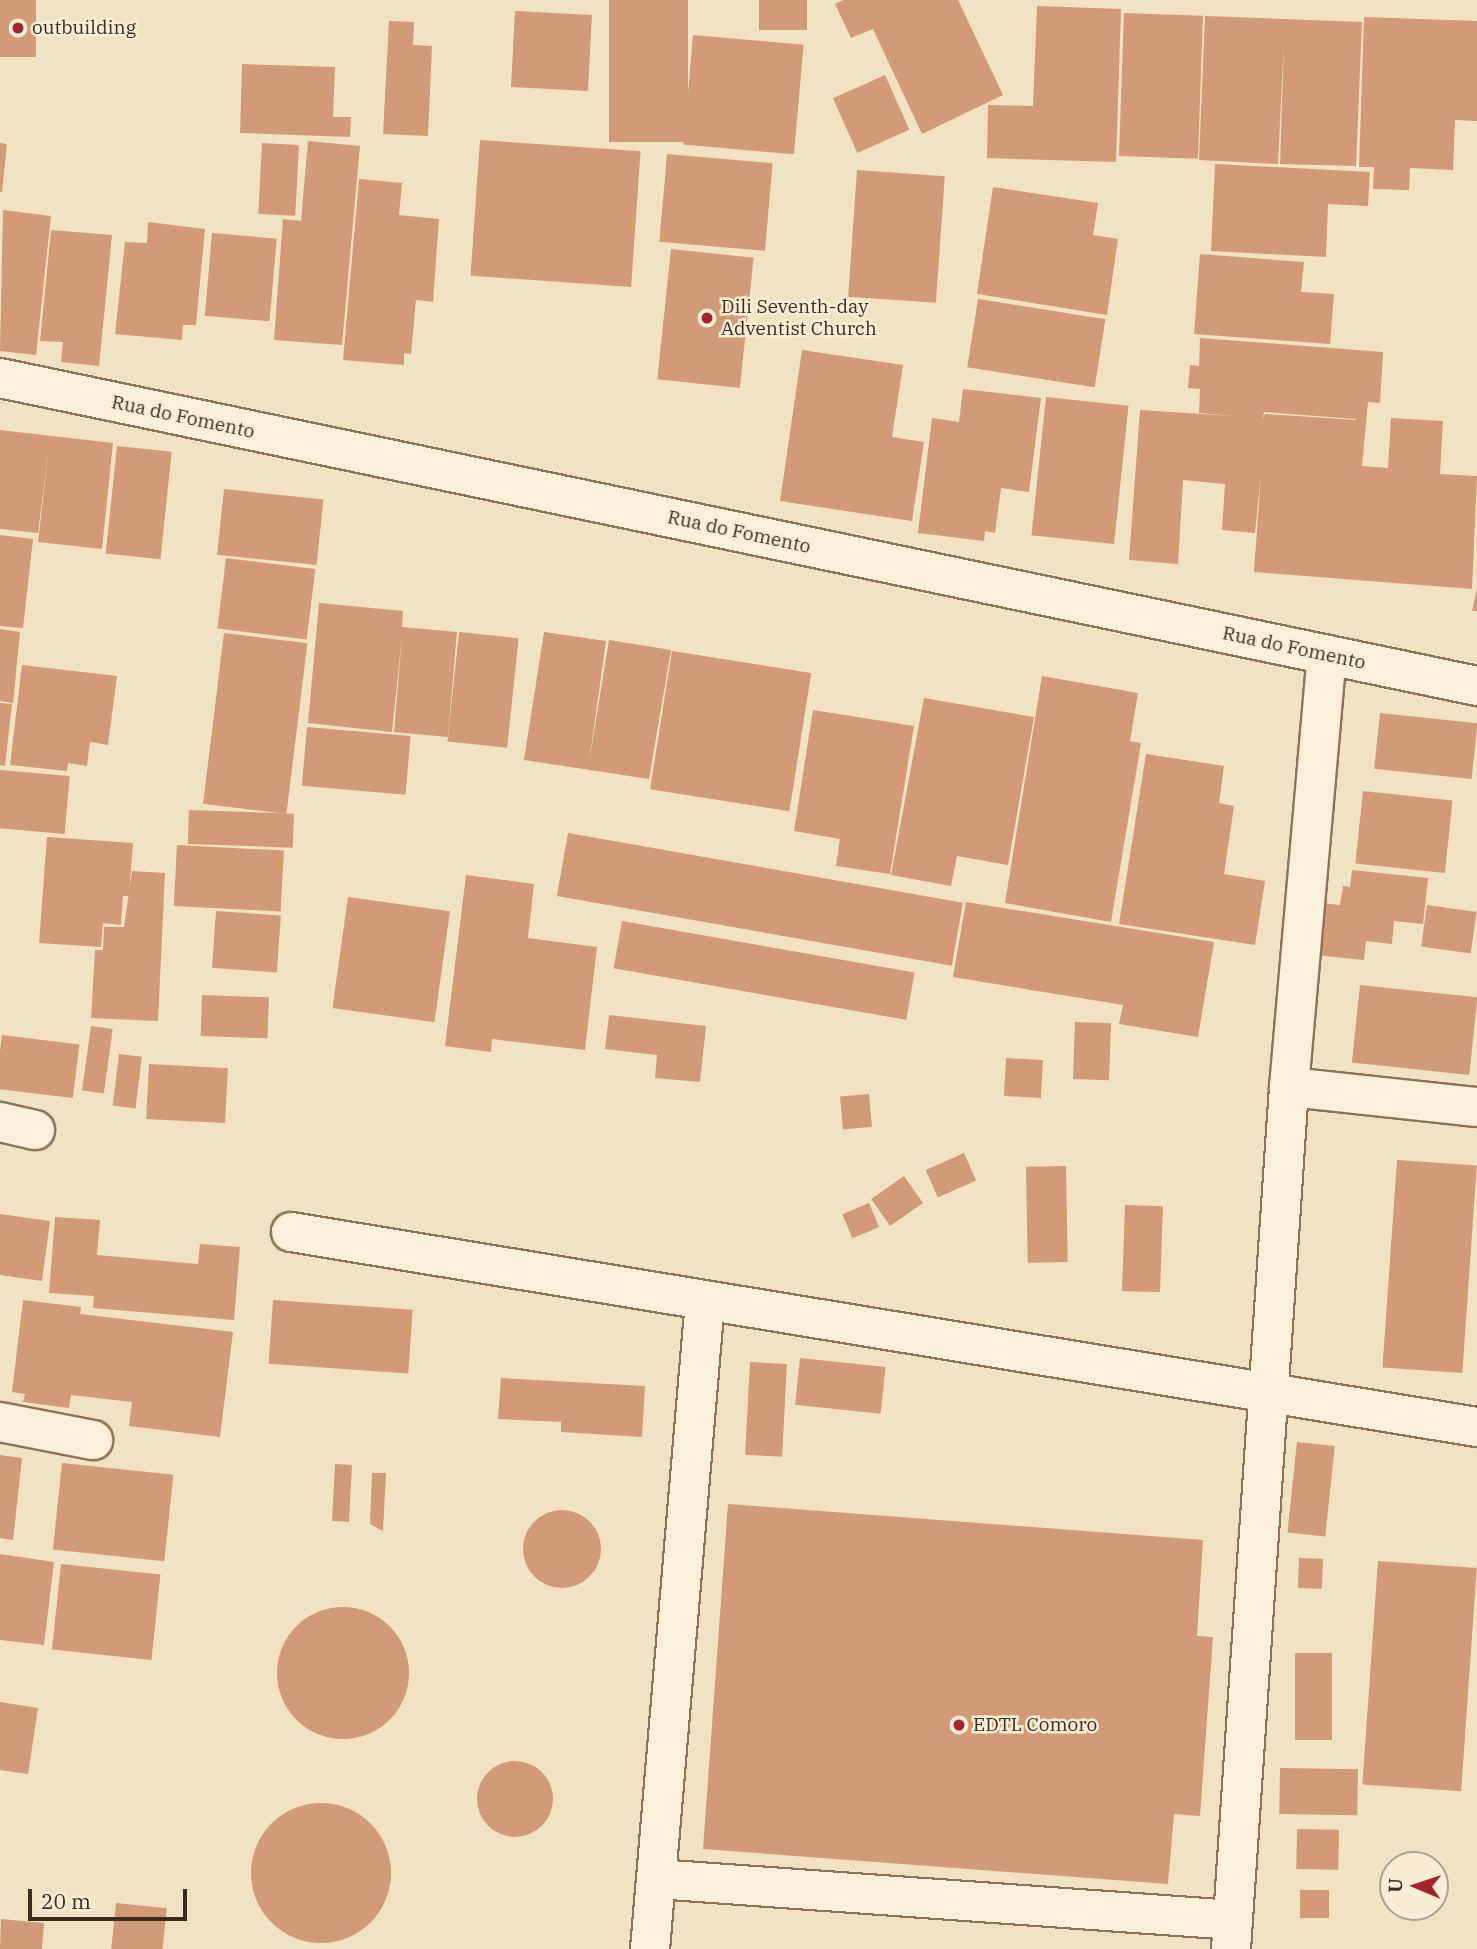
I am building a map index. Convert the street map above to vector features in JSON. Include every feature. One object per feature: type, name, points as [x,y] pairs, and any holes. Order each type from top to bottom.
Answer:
[{"type":"street","name":"Rua do Fomento","points":[[0,378],[1477,686]]},
{"type":"street","points":[[656,1879],[1232,1935],[1289,1087],[1327,655]]},
{"type":"street","points":[[1289,1087],[1477,1107]]},
{"type":"street","points":[[291,1232],[1267,1390],[1477,1427]]},
{"type":"street","points":[[650,1949],[705,1301]]},
{"type":"street","points":[[0,1422],[93,1440]]},
{"type":"building","name":"outbuilding","points":[[0,0],[36,0],[36,57],[0,57]]},
{"type":"building","points":[[609,0],[688,0],[688,142],[609,142]]},
{"type":"building","points":[[759,0],[807,0],[807,30],[759,30]]},
{"type":"building","points":[[843,0],[958,0],[1003,95],[922,134],[873,29],[851,38],[835,4]]},
{"type":"building","points":[[1037,6],[1121,9],[1116,162],[987,158],[988,105],[1033,106]]},
{"type":"building","points":[[515,11],[592,15],[588,91],[511,87]]},
{"type":"building","points":[[1124,13],[1203,16],[1198,159],[1119,156]]},
{"type":"building","points":[[1205,16],[1362,22],[1356,166],[1280,164],[1284,40],[1278,164],[1199,160]]},
{"type":"building","points":[[1364,17],[1477,21],[1477,121],[1455,120],[1453,170],[1410,168],[1409,190],[1373,189],[1374,167],[1359,167]]},
{"type":"building","points":[[389,21],[414,22],[413,45],[432,46],[428,136],[383,134]]},
{"type":"building","points":[[693,35],[804,45],[794,154],[683,145]]},
{"type":"building","points":[[242,64],[335,67],[333,117],[351,117],[350,137],[240,133]]},
{"type":"building","points":[[885,75],[909,130],[857,153],[833,98]]},
{"type":"building","points":[[480,140],[641,151],[631,287],[471,276]]},
{"type":"building","points":[[308,141],[360,146],[342,345],[274,340],[283,219],[301,221]]},
{"type":"building","points":[[0,143],[7,144],[2,192],[0,192]]},
{"type":"building","points":[[262,143],[299,145],[295,216],[258,214]]},
{"type":"building","points":[[667,154],[773,163],[765,251],[659,242]]},
{"type":"building","points":[[1215,164],[1370,172],[1368,206],[1328,204],[1326,257],[1211,251]]},
{"type":"building","points":[[857,170],[945,176],[936,303],[848,297]]},
{"type":"building","points":[[359,179],[402,183],[399,215],[439,219],[433,302],[416,300],[411,354],[404,353],[404,365],[343,360]]},
{"type":"building","points":[[993,187],[1098,203],[1093,235],[1118,239],[1107,315],[977,294]]},
{"type":"building","points":[[3,210],[51,216],[36,355],[0,351]]},
{"type":"building","points":[[148,222],[205,229],[196,325],[183,325],[182,340],[115,334],[125,242],[147,243]]},
{"type":"building","points":[[51,230],[112,235],[99,366],[61,362],[63,342],[40,341]]},
{"type":"building","points":[[212,233],[277,239],[270,321],[205,316]]},
{"type":"building","name":"Dili Seventh-day Adventist Church","points":[[671,249],[754,258],[740,388],[657,379]]},
{"type":"building","points":[[1200,254],[1304,262],[1301,292],[1334,294],[1330,344],[1194,334]]},
{"type":"building","points":[[978,299],[1105,319],[1095,387],[967,367]]},
{"type":"building","points":[[1200,338],[1383,352],[1380,403],[1368,402],[1362,466],[1388,468],[1391,418],[1443,421],[1440,474],[1477,476],[1472,589],[1254,572],[1261,474],[1255,533],[1222,530],[1225,484],[1183,480],[1178,564],[1129,560],[1140,410],[1234,416],[1199,413],[1200,389],[1188,388],[1190,365],[1199,366]],"holes":[[[1264,412],[1356,419],[1265,414],[1263,418]]]},
{"type":"building","points":[[802,350],[903,365],[892,437],[924,442],[912,521],[780,501]]},
{"type":"building","points":[[963,389],[1041,398],[1029,492],[1001,488],[995,533],[985,531],[984,541],[918,533],[932,418],[959,422]]},
{"type":"building","points":[[1046,397],[1129,406],[1114,544],[1031,535]]},
{"type":"building","points":[[0,430],[113,443],[102,549],[38,542],[49,446],[38,533],[0,529]]},
{"type":"building","points":[[117,446],[172,452],[160,559],[106,553]]},
{"type":"building","points":[[224,489],[323,499],[317,565],[217,555]]},
{"type":"building","points":[[0,535],[33,539],[23,628],[0,626]]},
{"type":"building","points":[[226,558],[315,569],[307,639],[217,628]]},
{"type":"building","points":[[1477,588],[1477,611],[1472,611]]},
{"type":"building","points":[[319,603],[403,611],[402,627],[457,632],[448,737],[394,732],[402,636],[392,732],[308,723]]},
{"type":"building","points":[[0,629],[20,632],[13,703],[0,701]]},
{"type":"building","points":[[459,632],[519,638],[507,748],[448,741]]},
{"type":"building","points":[[544,632],[606,641],[589,763],[609,640],[671,650],[649,779],[524,760]]},
{"type":"building","points":[[224,633],[307,643],[286,814],[203,804]]},
{"type":"building","points":[[672,651],[811,673],[789,811],[650,789]]},
{"type":"building","points":[[22,665],[117,676],[108,745],[90,742],[87,766],[68,763],[67,771],[10,765]]},
{"type":"building","points":[[1042,676],[1138,693],[1130,741],[1141,743],[1111,922],[1005,903]]},
{"type":"building","points":[[924,698],[1034,717],[1008,865],[957,856],[951,886],[891,875]]},
{"type":"building","points":[[0,703],[12,704],[5,766],[0,765]]},
{"type":"building","points":[[813,710],[914,726],[890,874],[836,866],[840,839],[794,831]]},
{"type":"building","points":[[1380,713],[1477,723],[1472,779],[1374,769]]},
{"type":"building","points":[[307,727],[411,736],[405,795],[302,786]]},
{"type":"building","points":[[1146,754],[1224,766],[1219,803],[1234,806],[1224,874],[1265,881],[1255,945],[1119,924]]},
{"type":"building","points":[[0,770],[70,776],[65,834],[0,828]]},
{"type":"building","points":[[1363,791],[1453,800],[1445,873],[1355,864]]},
{"type":"building","points":[[189,810],[294,814],[293,848],[188,844]]},
{"type":"building","points":[[568,833],[963,903],[952,966],[557,896]]},
{"type":"building","points":[[47,837],[133,843],[129,896],[123,896],[121,925],[103,923],[101,947],[39,943]]},
{"type":"building","points":[[177,845],[284,851],[281,912],[174,906]]},
{"type":"building","points":[[1352,870],[1428,878],[1423,924],[1394,921],[1392,944],[1366,941],[1364,960],[1315,955],[1321,903],[1340,905],[1343,886],[1350,887]]},
{"type":"building","points":[[132,871],[165,873],[158,1021],[91,1018],[95,950],[103,950],[104,927],[124,927]]},
{"type":"building","points":[[466,875],[534,884],[528,938],[597,947],[585,1050],[492,1039],[491,1052],[445,1046]]},
{"type":"building","points":[[348,897],[450,911],[434,1022],[332,1008]]},
{"type":"building","points":[[966,902],[1214,942],[1198,1037],[1119,1024],[1123,1005],[953,977]]},
{"type":"building","points":[[1427,905],[1477,912],[1471,954],[1421,947]]},
{"type":"building","points":[[216,911],[281,916],[277,972],[212,968]]},
{"type":"building","points":[[622,921],[914,973],[906,1020],[614,968]]},
{"type":"building","points":[[1360,985],[1477,997],[1469,1075],[1352,1063]]},
{"type":"building","points":[[202,995],[269,997],[268,1038],[201,1036]]},
{"type":"building","points":[[609,1015],[706,1026],[700,1082],[655,1078],[657,1055],[605,1049]]},
{"type":"building","points":[[1075,1022],[1111,1023],[1109,1080],[1073,1079]]},
{"type":"building","points":[[91,1026],[113,1029],[104,1093],[82,1090]]},
{"type":"building","points":[[2,1035],[79,1045],[73,1098],[0,1089]]},
{"type":"building","points":[[119,1054],[142,1057],[135,1108],[113,1106]]},
{"type":"building","points":[[1006,1058],[1043,1060],[1041,1098],[1004,1096]]},
{"type":"building","points":[[149,1064],[228,1068],[225,1123],[146,1119]]},
{"type":"building","points":[[869,1094],[872,1127],[843,1129],[840,1097]]},
{"type":"building","points":[[964,1153],[976,1180],[938,1197],[926,1170]]},
{"type":"building","points":[[1397,1160],[1477,1166],[1462,1373],[1382,1367]]},
{"type":"building","points":[[1066,1166],[1068,1262],[1028,1263],[1026,1167]]},
{"type":"building","points":[[904,1176],[923,1203],[890,1226],[871,1199]]},
{"type":"building","points":[[869,1203],[879,1227],[852,1238],[842,1214]]},
{"type":"building","points":[[1125,1205],[1163,1206],[1160,1292],[1122,1291]]},
{"type":"building","points":[[0,1214],[50,1221],[42,1281],[0,1275]]},
{"type":"building","points":[[55,1217],[100,1220],[97,1255],[198,1264],[200,1244],[240,1247],[234,1320],[93,1308],[94,1296],[49,1293]]},
{"type":"building","points":[[23,1300],[81,1307],[80,1314],[233,1332],[220,1437],[129,1426],[132,1402],[71,1395],[69,1408],[23,1402],[25,1394],[12,1392]]},
{"type":"building","points":[[273,1300],[413,1310],[408,1374],[269,1364]]},
{"type":"building","points":[[800,1358],[886,1367],[881,1414],[795,1405]]},
{"type":"building","points":[[750,1362],[787,1364],[782,1457],[745,1455]]},
{"type":"building","points":[[501,1378],[645,1386],[642,1437],[561,1432],[561,1422],[498,1419]]},
{"type":"building","points":[[1297,1442],[1335,1446],[1325,1536],[1287,1533]]},
{"type":"building","points":[[0,1455],[22,1458],[13,1540],[0,1538]]},
{"type":"building","points":[[62,1463],[173,1475],[164,1561],[53,1550]]},
{"type":"building","points":[[335,1464],[352,1465],[349,1522],[332,1521]]},
{"type":"building","points":[[372,1473],[386,1473],[383,1531],[370,1524]]},
{"type":"building","name":"EDTL Comoro","points":[[728,1504],[1203,1540],[1197,1636],[1213,1637],[1200,1816],[1174,1814],[1168,1884],[703,1849]]},
{"type":"building","points":[[562,1510],[577,1513],[594,1527],[601,1549],[598,1564],[584,1581],[562,1588],[547,1585],[530,1571],[523,1549],[526,1534],[540,1517]]},
{"type":"building","points":[[0,1554],[54,1562],[44,1645],[0,1640]]},
{"type":"building","points":[[1299,1558],[1323,1559],[1322,1589],[1298,1588]]},
{"type":"building","points":[[1378,1561],[1477,1568],[1461,1791],[1362,1784]]},
{"type":"building","points":[[61,1564],[160,1574],[151,1660],[52,1650]]},
{"type":"building","points":[[343,1607],[368,1612],[390,1626],[404,1648],[409,1673],[404,1698],[390,1720],[368,1734],[343,1739],[318,1734],[296,1720],[282,1698],[277,1673],[282,1648],[296,1626],[318,1612]]},
{"type":"building","points":[[1295,1653],[1332,1653],[1332,1740],[1295,1740]]},
{"type":"building","points":[[0,1702],[38,1708],[28,1774],[0,1770]]},
{"type":"building","points":[[515,1761],[530,1764],[542,1772],[550,1784],[553,1799],[550,1814],[542,1826],[530,1834],[515,1837],[500,1834],[488,1826],[480,1814],[477,1799],[480,1784],[488,1772],[500,1764]]},
{"type":"building","points":[[1280,1768],[1358,1769],[1357,1815],[1279,1814]]},
{"type":"building","points":[[321,1803],[348,1809],[370,1824],[385,1846],[391,1873],[385,1900],[370,1922],[348,1937],[321,1943],[294,1937],[272,1922],[257,1900],[251,1873],[257,1846],[272,1824],[294,1809]]},
{"type":"building","points":[[1297,1829],[1339,1830],[1338,1870],[1296,1869]]},
{"type":"building","points":[[1300,1890],[1329,1890],[1329,1918],[1300,1918]]},
{"type":"building","points":[[116,1903],[167,1908],[162,1949],[111,1949]]},
{"type":"building","points":[[1,1919],[44,1923],[42,1949],[0,1949]]},
{"type":"place","name":"outbuilding","points":[[18,28]]},
{"type":"place","name":"Dili Seventh-day Adventist Church","points":[[707,318]]},
{"type":"place","name":"EDTL Comoro","points":[[959,1725]]}]
